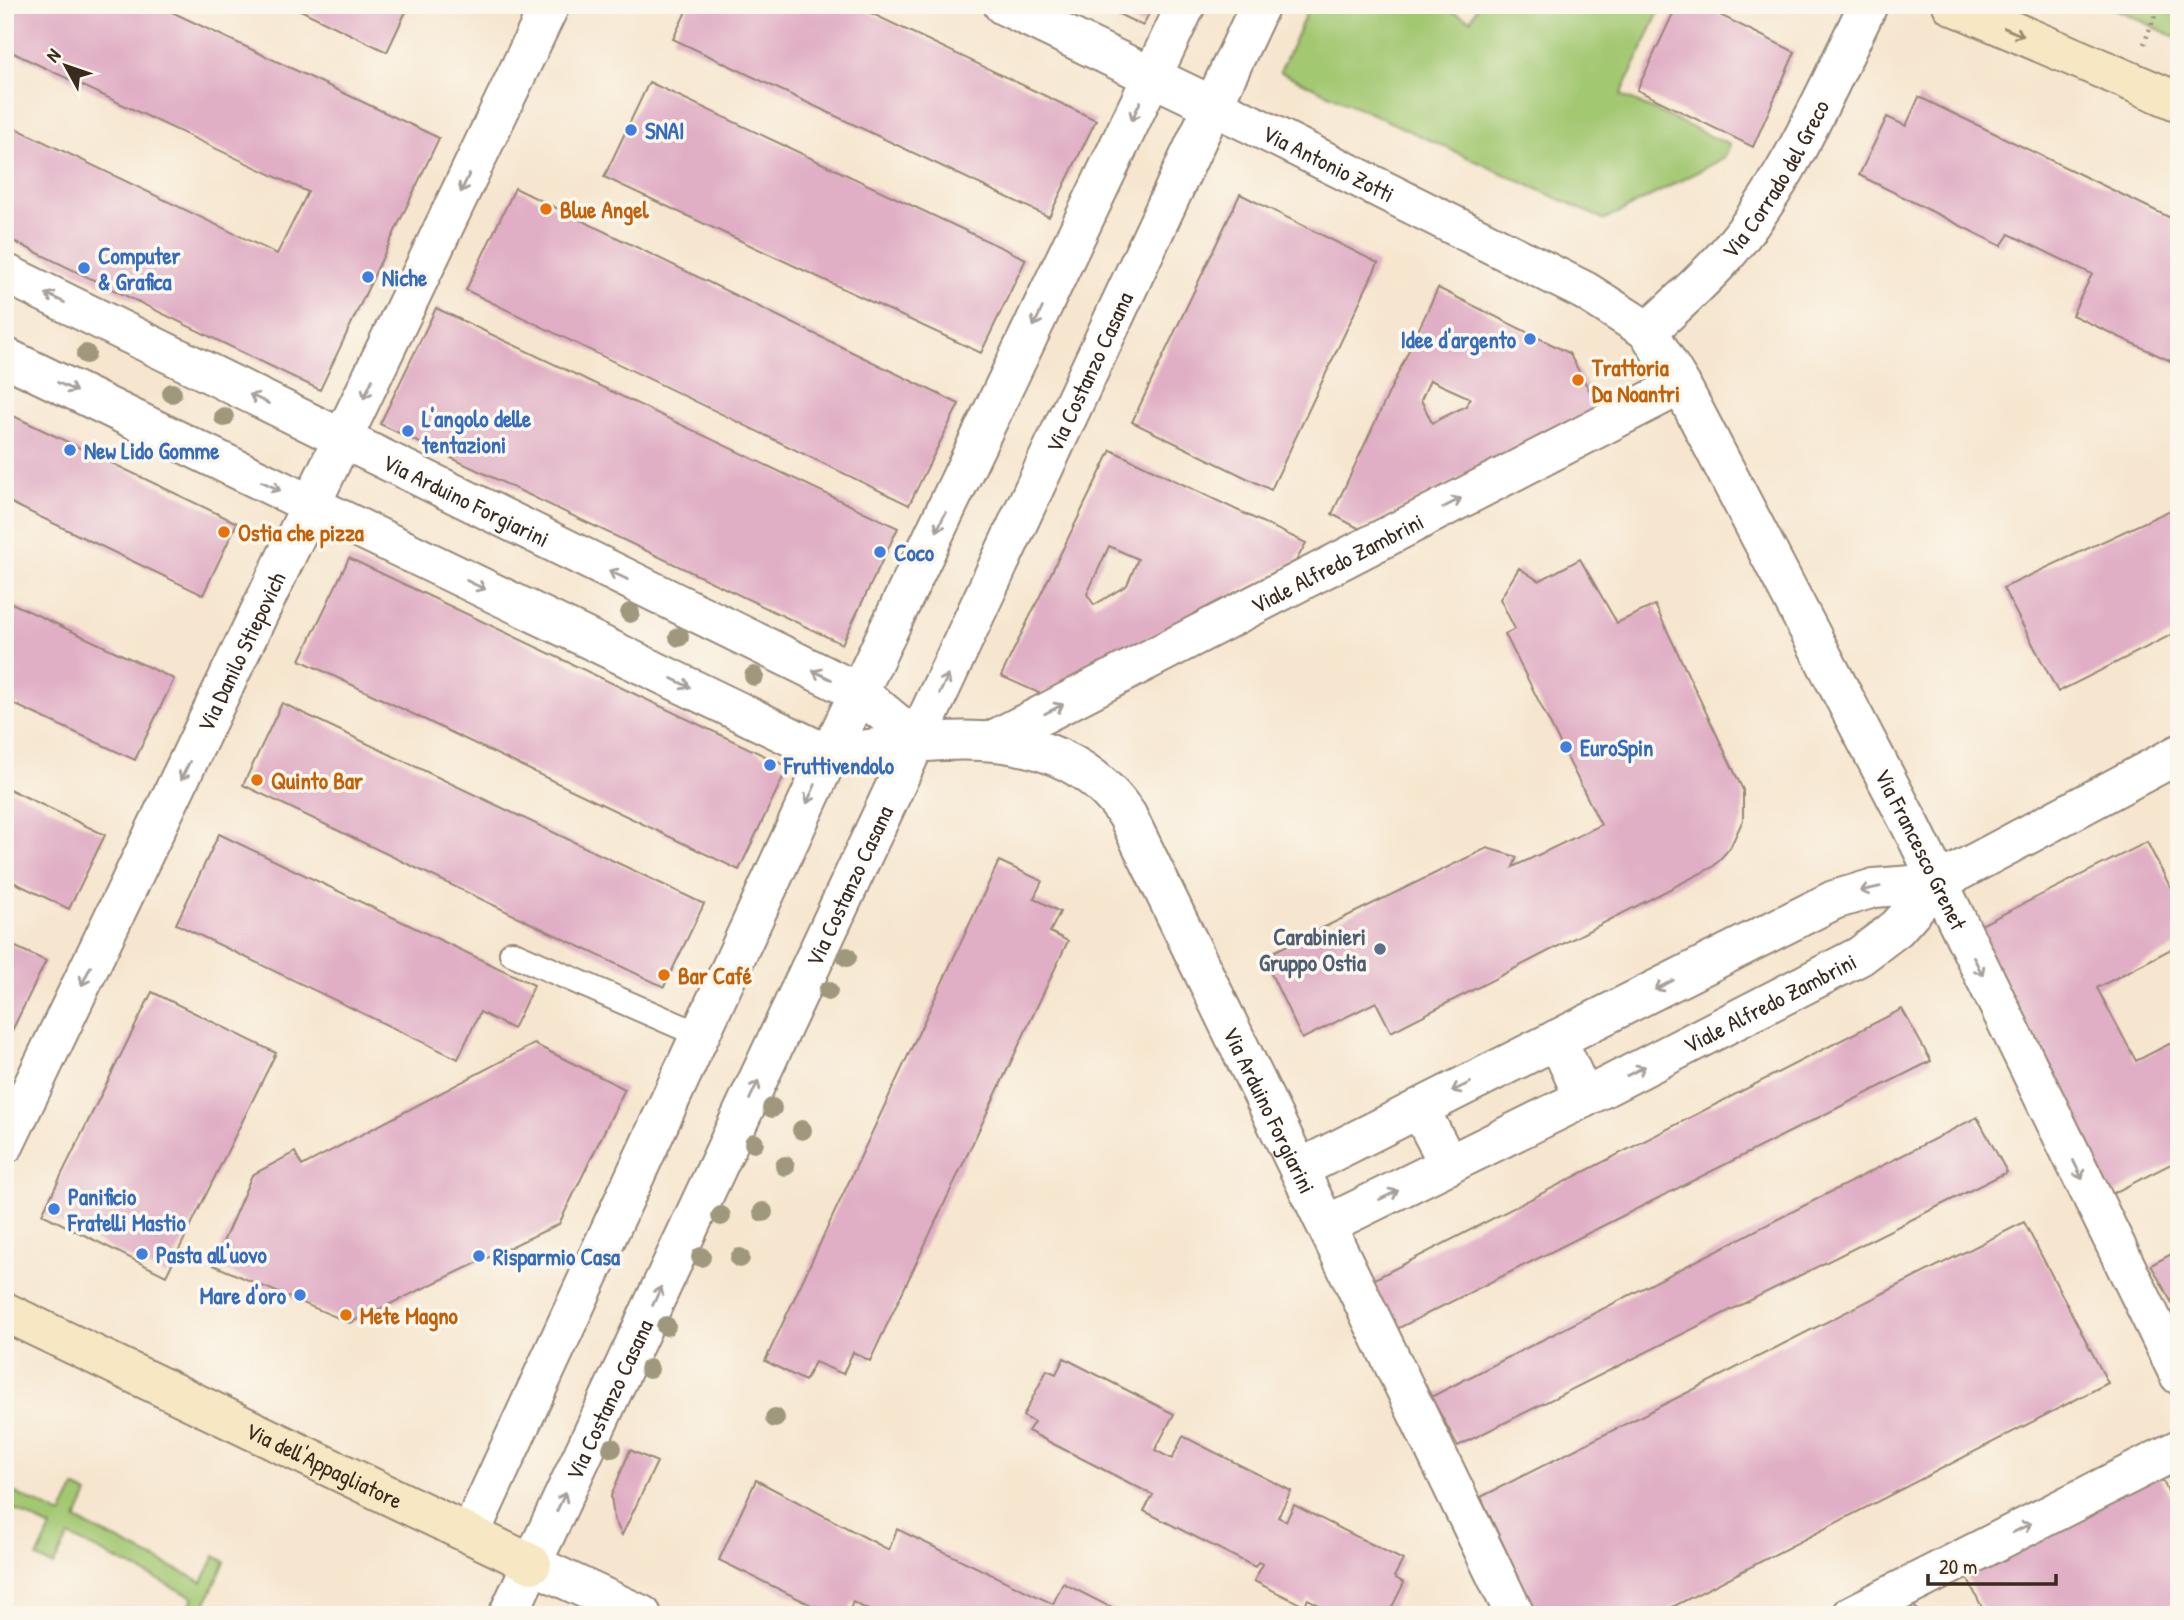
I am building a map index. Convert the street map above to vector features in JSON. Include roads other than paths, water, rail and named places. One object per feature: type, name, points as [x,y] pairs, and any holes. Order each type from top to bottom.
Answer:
[{"type":"street","name":"Via Danilo Stiepovich","points":[[5,1144],[344,441],[550,5]]},
{"type":"street","name":"Via Antonio Zotti","points":[[1003,5],[1548,271],[1648,331]]},
{"type":"street","points":[[470,1534],[830,755],[1186,5]]},
{"type":"street","name":"Via Costanzo Casana","points":[[508,1615],[1260,5]]},
{"type":"street","name":"Via Corrado del Greco","points":[[1648,331],[1726,255],[1760,208],[1809,127],[1868,5]]},
{"type":"street","points":[[1951,5],[2179,102]]},
{"type":"street","name":"Via Arduino Forgiarini","points":[[5,273],[860,693],[918,741]]},
{"type":"street","name":"Via Francesco Grenet","points":[[1648,331],[1681,385],[1906,816],[2179,1375]]},
{"type":"street","points":[[5,357],[830,755]]},
{"type":"street","name":"Viale Alfredo Zambrini","points":[[993,740],[1681,385]]},
{"type":"street","name":"Via Arduino Forgiarini","points":[[830,755],[918,741],[993,740],[1028,748],[1074,765],[1106,788],[1118,803],[1328,1224],[1515,1615]]},
{"type":"street","name":"Viale Alfredo Zambrini","points":[[1328,1224],[1584,1098],[1860,956],[1897,928],[1937,883],[2179,754]]},
{"type":"street","name":"Viale Alfredo Zambrini","points":[[1299,1169],[1834,900],[1874,888],[1937,883]]},
{"type":"street","points":[[1557,1039],[1584,1098]]},
{"type":"street","points":[[1419,1108],[1448,1165]]},
{"type":"street","name":"Via dell'Appagliatore","points":[[5,1312],[642,1615]]},
{"type":"street","points":[[1852,1615],[2179,1449]]},
{"type":"lane","points":[[512,953],[700,1035]]},
{"type":"place","name":"SNAI","points":[[631,130]]},
{"type":"place","name":"Blue Angel","points":[[546,209]]},
{"type":"place","name":"Computer & Grafica","points":[[84,268]]},
{"type":"place","name":"Niche","points":[[368,277]]},
{"type":"place","name":"Idee d'argento","points":[[1530,339]]},
{"type":"place","name":"Trattoria Da Noantri","points":[[1578,380]]},
{"type":"place","name":"L'angolo delle tentazioni","points":[[408,431]]},
{"type":"place","name":"New Lido Gomme","points":[[70,450]]},
{"type":"place","name":"Ostia che pizza","points":[[224,532]]},
{"type":"place","name":"Coco","points":[[880,552]]},
{"type":"place","name":"EuroSpin","points":[[1566,747]]},
{"type":"place","name":"Fruttivendolo","points":[[770,765]]},
{"type":"place","name":"Quinto Bar","points":[[257,780]]},
{"type":"place","name":"Carabinieri Gruppo Ostia","points":[[1380,949]]},
{"type":"place","name":"Bar Café","points":[[664,975]]},
{"type":"place","name":"Panificio Fratelli Mastio","points":[[54,1209]]},
{"type":"place","name":"Pasta all'uovo","points":[[142,1254]]},
{"type":"place","name":"Risparmio Casa","points":[[479,1256]]},
{"type":"place","name":"Mare d'oro","points":[[300,1295]]},
{"type":"place","name":"Mete Magno","points":[[346,1315]]}]
